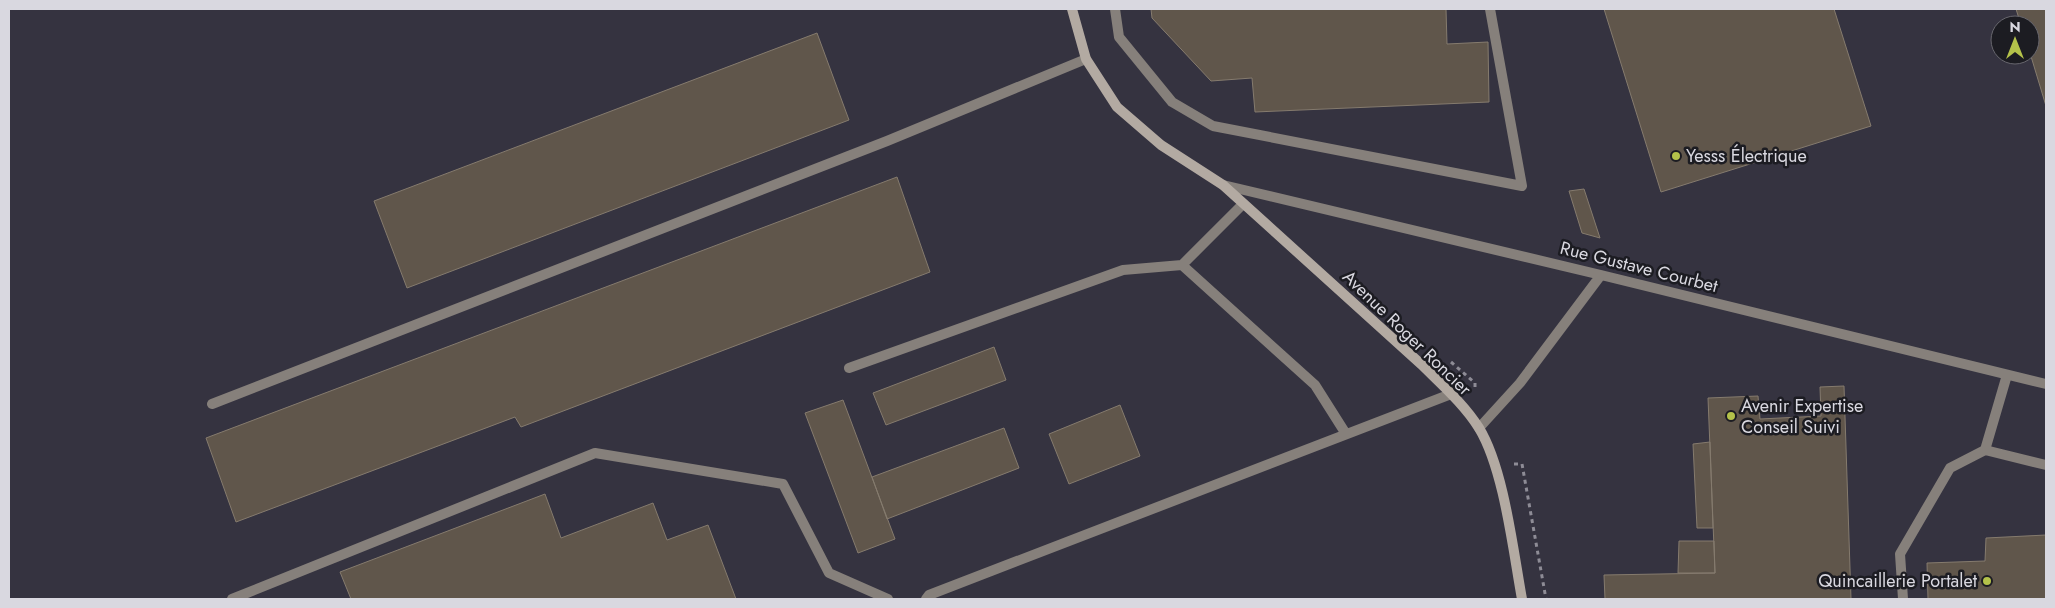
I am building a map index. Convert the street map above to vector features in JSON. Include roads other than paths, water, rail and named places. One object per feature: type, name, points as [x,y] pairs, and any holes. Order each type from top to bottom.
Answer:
[{"type":"street","name":"Avenue Roger Roncier","points":[[1072,9],[1086,59],[1117,107],[1161,145],[1223,185],[1451,394],[1479,428],[1494,462],[1522,599]]},
{"type":"street","points":[[1115,9],[1119,37],[1172,102],[1213,126],[1522,186],[1490,9]]},
{"type":"street","points":[[212,404],[895,138],[1086,59]]},
{"type":"street","name":"Rue Gustave Courbet","points":[[1223,185],[1601,274],[2046,384]]},
{"type":"street","points":[[849,368],[1123,270],[1182,265],[1243,204]]},
{"type":"street","points":[[1182,265],[1315,385],[1346,434]]},
{"type":"street","points":[[1479,428],[1520,384],[1601,274]]},
{"type":"street","points":[[1985,450],[2007,375]]},
{"type":"street","points":[[926,599],[929,595],[1451,394]]},
{"type":"street","points":[[1903,599],[1900,554],[1950,468],[1985,450],[2046,465]]},
{"type":"street","points":[[232,599],[595,453],[783,484],[829,574],[888,599]]},
{"type":"place","name":"Yesss Électrique","points":[[1676,156]]},
{"type":"place","name":"Avenir Expertise Conseil Suivi","points":[[1731,416]]},
{"type":"place","name":"Quincaillerie Portalet","points":[[1987,581]]}]
